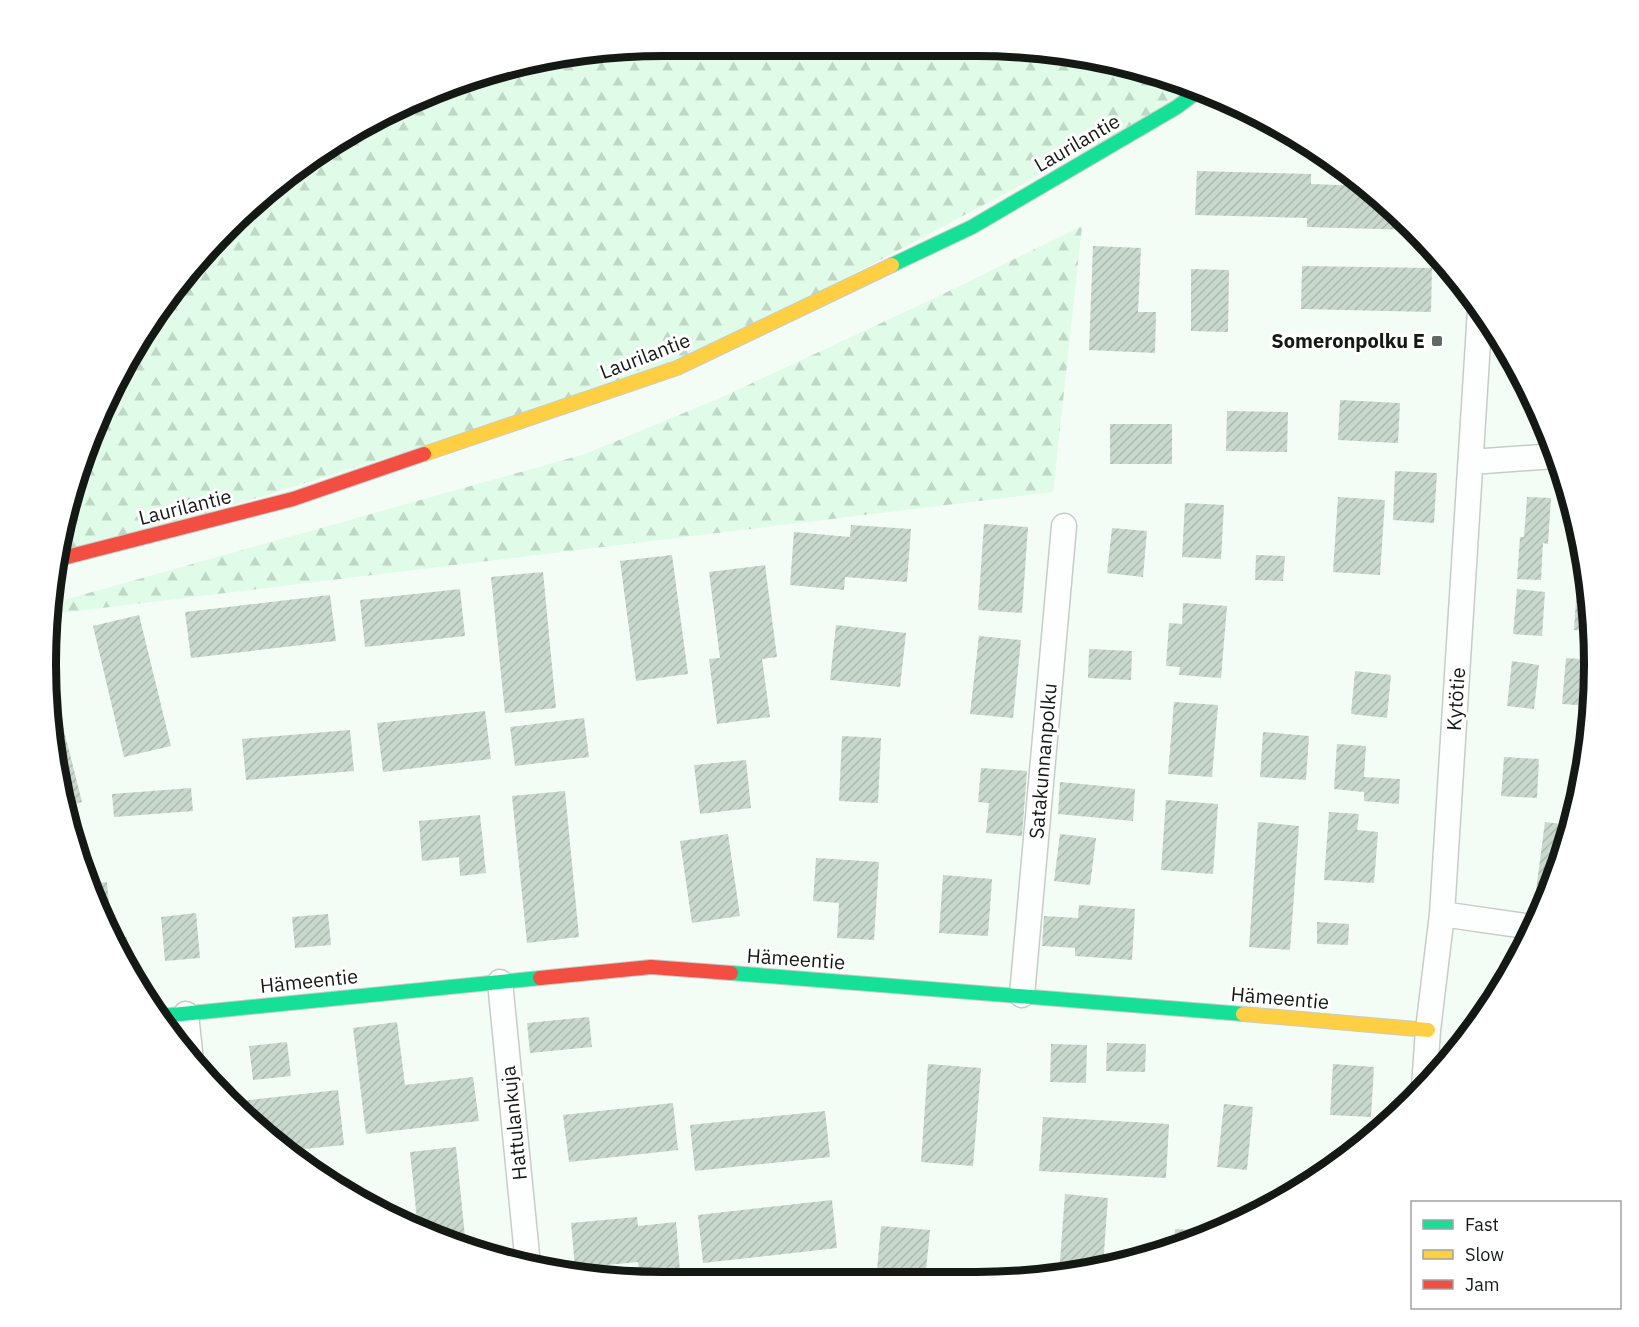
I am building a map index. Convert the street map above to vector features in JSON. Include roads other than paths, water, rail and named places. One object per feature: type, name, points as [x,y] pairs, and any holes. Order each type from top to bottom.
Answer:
[{"type":"street","name":"Laurilantie","points":[[65,557],[293,500],[677,368],[972,227],[1177,107],[1192,96]]},
{"type":"street","name":"Kytötie","points":[[1425,1072],[1442,914],[1479,323]]},
{"type":"street","points":[[1471,462],[1547,457]]},
{"type":"street","name":"Satakunnanpolku","points":[[1022,995],[1064,526]]},
{"type":"street","points":[[1442,914],[1524,926]]},
{"type":"street","name":"Hämeentie","points":[[168,1015],[651,967],[1022,995],[1428,1030]]},
{"type":"street","name":"Hattulankuja","points":[[500,981],[527,1256]]},
{"type":"street","points":[[186,1014],[189,1044]]},
{"type":"place","name":"Someronpolku E","points":[[1437,341]]}]
